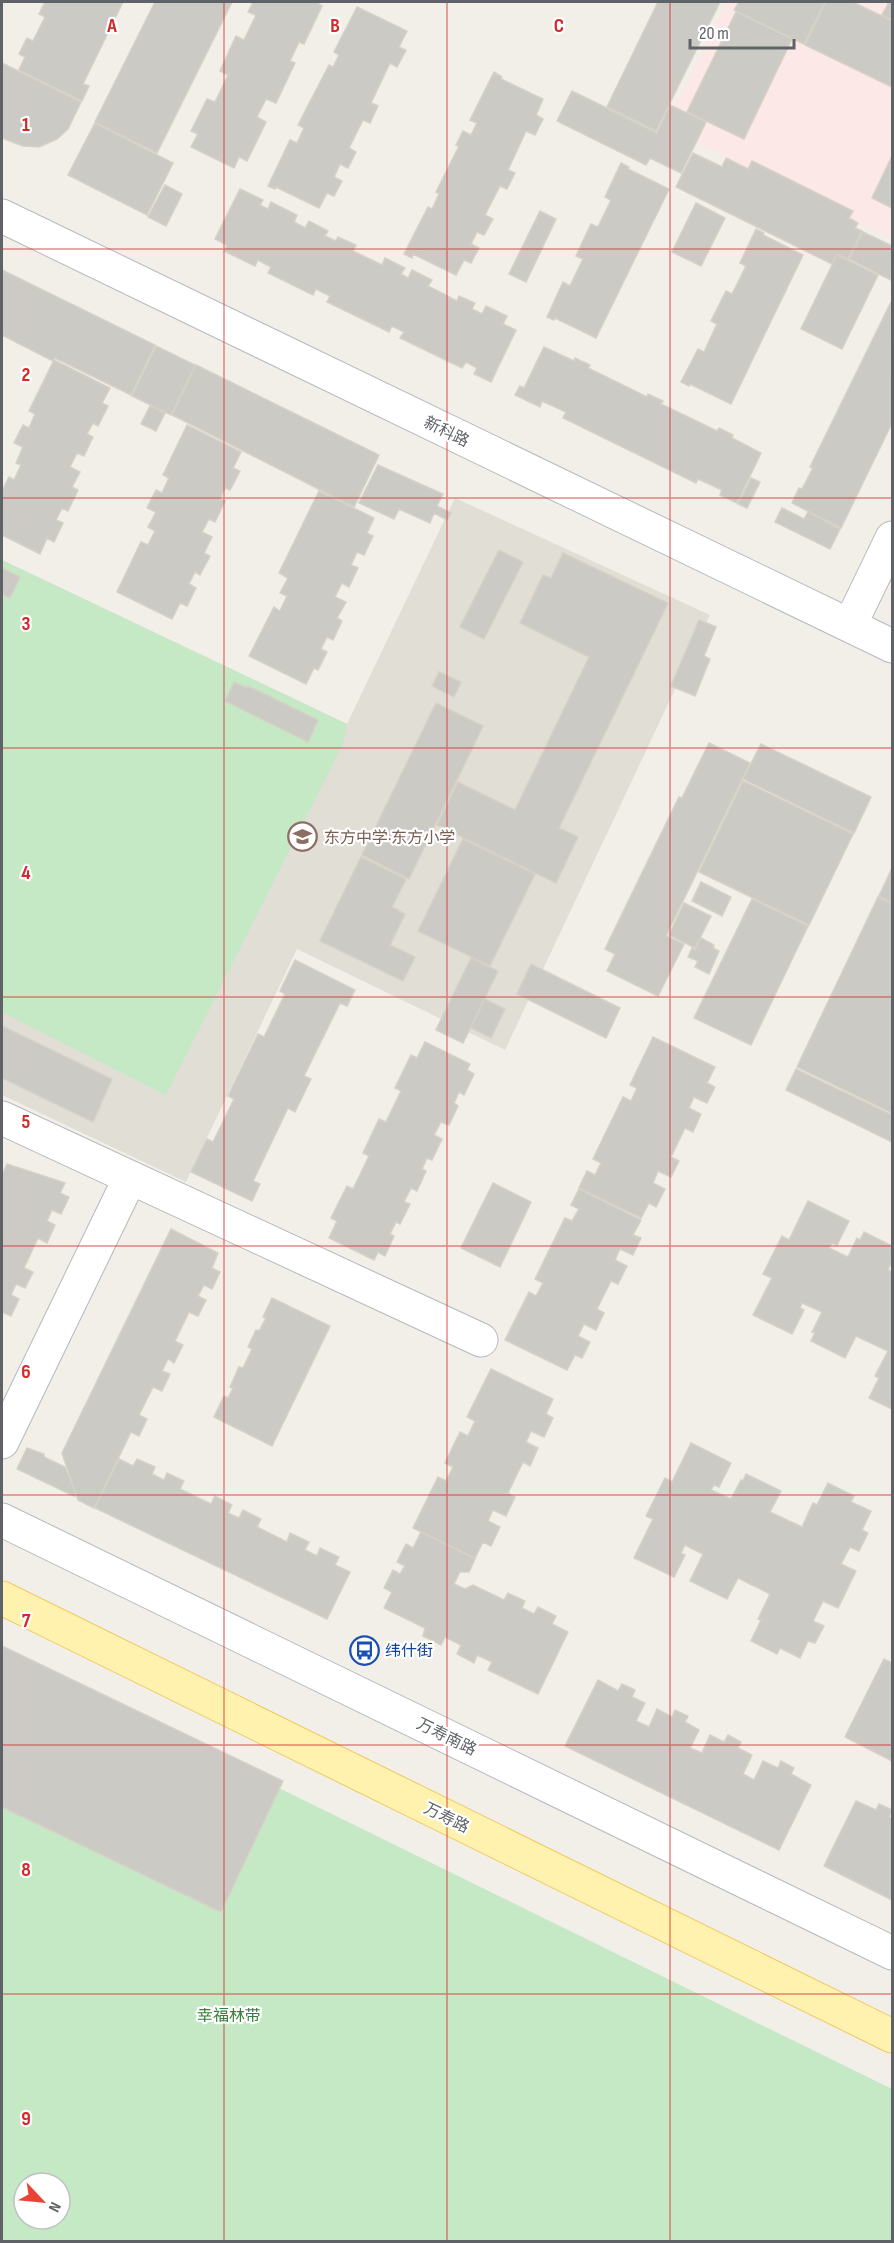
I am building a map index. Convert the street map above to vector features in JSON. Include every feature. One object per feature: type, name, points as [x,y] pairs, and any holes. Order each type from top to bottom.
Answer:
[{"type":"main road","name":"万寿路","points":[[2,1598],[892,2036]]},
{"type":"street","name":"新科路","points":[[2,216],[892,646]]},
{"type":"street","points":[[850,625],[892,538]]},
{"type":"street","points":[[2,1118],[481,1340]]},
{"type":"street","points":[[2,1442],[130,1178]]},
{"type":"street","name":"万寿南路","points":[[2,1520],[892,1953]]},
{"type":"shaded area","points":[[727,2],[892,2],[892,239],[665,127]]},
{"type":"shaded area","name":"东方中学·东方小学","points":[[455,498],[710,615],[505,1050],[297,949],[186,1182],[2,1095],[2,560],[347,724]]},
{"type":"green space","points":[[2,560],[347,724],[343,744],[166,1095],[2,1012]]},
{"type":"green space","name":"幸福林带","points":[[2,1652],[892,2089],[892,2241],[2,2241]]},
{"type":"building","points":[[45,2],[123,2],[83,84],[89,86],[82,101],[19,70],[25,57],[19,54],[27,38],[33,41],[45,17],[39,14]]},
{"type":"building","points":[[155,2],[232,2],[157,153],[95,122]]},
{"type":"building","points":[[253,2],[316,2],[322,6],[304,44],[299,42],[290,61],[295,63],[276,103],[266,99],[257,117],[266,122],[247,161],[239,157],[234,168],[191,147],[198,134],[191,131],[207,99],[215,102],[228,75],[220,71],[236,36],[244,40],[256,15],[248,12]]},
{"type":"building","points":[[658,2],[720,2],[656,131],[607,107]]},
{"type":"building","points":[[739,2],[825,2],[804,44],[734,10]]},
{"type":"building","points":[[826,2],[853,2],[892,21],[892,87],[805,45]]},
{"type":"building","points":[[889,2],[892,2],[892,20],[882,15]]},
{"type":"building","points":[[357,7],[407,31],[399,47],[406,50],[397,67],[390,63],[371,103],[378,106],[370,123],[363,120],[349,148],[356,152],[348,168],[340,164],[334,177],[342,181],[334,196],[327,193],[319,208],[276,187],[275,189],[268,186],[290,140],[297,143],[304,128],[298,125],[329,65],[333,67],[339,55],[334,52]]},
{"type":"building","points":[[736,12],[792,39],[744,139],[687,112]]},
{"type":"building","points":[[2,63],[81,102],[68,129],[57,139],[39,147],[23,146],[2,138]]},
{"type":"building","points":[[494,72],[502,77],[501,79],[543,99],[536,115],[543,119],[535,135],[526,131],[508,170],[515,173],[507,189],[500,186],[485,215],[493,219],[484,235],[477,232],[471,244],[479,248],[471,263],[464,260],[456,275],[413,254],[412,258],[404,254],[428,207],[432,209],[439,194],[436,192],[459,146],[456,145],[463,131],[471,135],[477,123],[470,120]]},
{"type":"building","points":[[572,91],[657,133],[670,105],[706,122],[681,173],[650,158],[646,165],[557,121]]},
{"type":"building","points":[[95,123],[173,163],[147,215],[68,175]]},
{"type":"building","points":[[693,153],[722,167],[726,158],[748,169],[752,161],[853,211],[849,218],[858,223],[855,228],[862,231],[848,259],[837,254],[832,264],[676,187]]},
{"type":"building","points":[[892,156],[892,208],[872,198]]},
{"type":"building","points":[[621,163],[629,167],[628,169],[669,189],[596,338],[555,318],[554,320],[547,317],[563,282],[570,286],[583,259],[576,256],[591,224],[598,227],[611,200],[605,197]]},
{"type":"building","points":[[165,185],[182,194],[166,226],[148,217]]},
{"type":"building","points":[[240,189],[263,200],[260,205],[268,209],[271,202],[297,215],[294,222],[305,228],[309,221],[328,231],[325,236],[336,241],[338,237],[356,245],[353,251],[382,265],[385,258],[405,268],[401,274],[408,278],[412,270],[432,280],[428,286],[457,301],[459,296],[475,303],[472,309],[482,314],[486,306],[507,316],[503,324],[516,330],[491,382],[474,374],[477,368],[466,362],[462,368],[400,338],[404,332],[392,326],[389,332],[327,302],[330,296],[316,289],[313,295],[268,273],[271,267],[258,260],[255,266],[224,251],[227,245],[215,239]]},
{"type":"building","points":[[696,203],[725,218],[701,266],[672,252]]},
{"type":"building","points":[[540,211],[556,219],[526,282],[509,274]]},
{"type":"building","points":[[756,229],[764,233],[763,235],[803,255],[731,404],[681,382],[698,349],[704,352],[717,324],[711,321],[726,291],[732,294],[746,266],[740,263]]},
{"type":"building","points":[[863,232],[892,246],[891,280],[849,259]]},
{"type":"building","points":[[837,255],[878,275],[842,349],[801,329]]},
{"type":"building","points":[[2,270],[155,345],[131,395],[55,358],[53,361],[2,335]]},
{"type":"building","points":[[891,302],[892,423],[841,528],[792,503],[813,468],[810,467]]},
{"type":"building","points":[[156,346],[195,365],[171,415],[132,396]]},
{"type":"building","points":[[544,347],[574,361],[575,358],[590,365],[588,368],[647,397],[648,394],[663,401],[661,404],[717,431],[719,428],[733,435],[732,438],[761,453],[737,503],[720,495],[722,490],[698,479],[696,483],[563,418],[566,412],[542,401],[540,407],[515,395],[520,386],[524,388]]},
{"type":"building","points":[[54,360],[110,388],[102,403],[108,406],[98,426],[93,423],[87,434],[93,437],[84,456],[77,453],[70,467],[80,472],[72,487],[78,490],[68,511],[62,508],[56,520],[63,523],[54,542],[47,538],[40,554],[2,535],[2,491],[9,477],[14,480],[21,465],[16,463],[23,447],[14,443],[23,425],[29,428],[35,414],[29,411]]},
{"type":"building","points":[[196,365],[379,455],[354,507],[172,415]]},
{"type":"building","points":[[150,406],[165,413],[156,431],[141,424]]},
{"type":"building","points":[[187,425],[241,452],[233,468],[240,471],[230,490],[225,488],[220,499],[225,501],[215,522],[209,519],[202,532],[212,537],[204,553],[210,556],[200,575],[195,572],[189,584],[196,588],[187,606],[180,603],[172,619],[117,592],[141,542],[148,545],[155,531],[148,527],[156,512],[147,508],[156,490],[162,493],[169,478],[163,475]]},
{"type":"building","points":[[378,465],[443,494],[437,506],[451,513],[447,520],[434,513],[430,523],[399,509],[394,519],[359,503]]},
{"type":"building","points":[[751,478],[760,482],[747,508],[738,504]]},
{"type":"building","points":[[319,491],[374,518],[367,533],[373,536],[364,555],[357,552],[351,565],[358,568],[349,587],[342,583],[335,597],[346,602],[337,618],[342,621],[333,640],[327,637],[321,649],[327,652],[318,670],[314,668],[306,684],[249,656],[274,607],[280,611],[287,596],[280,593],[288,578],[279,573]]},
{"type":"building","points":[[782,508],[804,519],[808,512],[840,529],[830,549],[775,522]]},
{"type":"building","points":[[499,550],[523,562],[484,639],[460,627]]},
{"type":"building","points":[[563,553],[668,603],[559,828],[578,837],[556,883],[437,825],[458,782],[515,810],[589,657],[520,623],[543,575],[551,578]]},
{"type":"building","points":[[2,568],[20,577],[10,598],[2,594]]},
{"type":"building","points":[[699,620],[716,627],[704,656],[710,659],[695,696],[671,686]]},
{"type":"building","points":[[439,672],[461,682],[454,697],[432,686]]},
{"type":"building","points":[[234,682],[247,688],[248,686],[318,720],[308,742],[225,701]]},
{"type":"building","points":[[436,703],[483,726],[409,879],[362,855]]},
{"type":"building","points":[[709,743],[750,763],[666,936],[684,944],[658,996],[607,971],[615,954],[605,949],[679,797],[682,798]]},
{"type":"building","points":[[761,744],[871,797],[854,833],[743,779]]},
{"type":"building","points":[[743,781],[853,834],[809,925],[699,872]]},
{"type":"building","points":[[463,839],[535,874],[490,966],[418,931]]},
{"type":"building","points":[[361,857],[406,879],[392,907],[405,914],[390,945],[415,957],[403,981],[320,941]]},
{"type":"building","points":[[892,868],[892,903],[879,896]]},
{"type":"building","points":[[701,882],[731,897],[722,916],[692,901]]},
{"type":"building","points":[[878,897],[892,904],[892,1113],[797,1067]]},
{"type":"building","points":[[752,899],[808,926],[751,1045],[694,1018]]},
{"type":"building","points":[[684,903],[711,916],[695,948],[669,935]]},
{"type":"building","points":[[701,938],[714,945],[713,948],[719,951],[709,974],[695,967],[698,961],[688,957],[692,948],[695,950]]},
{"type":"building","points":[[471,958],[498,971],[463,1043],[436,1030]]},
{"type":"building","points":[[295,960],[355,990],[347,1006],[340,1003],[304,1076],[311,1079],[295,1112],[288,1108],[253,1181],[260,1184],[252,1201],[191,1172],[207,1139],[213,1142],[234,1099],[228,1096],[258,1034],[264,1037],[285,994],[280,991]]},
{"type":"building","points":[[531,964],[620,1008],[606,1038],[517,994]]},
{"type":"building","points":[[485,999],[505,1009],[491,1038],[471,1028]]},
{"type":"building","points":[[2,1026],[112,1079],[93,1122],[2,1078]]},
{"type":"building","points":[[653,1037],[715,1067],[707,1083],[715,1087],[707,1103],[694,1097],[689,1108],[701,1114],[693,1132],[685,1128],[671,1157],[679,1161],[671,1177],[658,1171],[653,1183],[665,1189],[656,1207],[649,1203],[641,1218],[579,1188],[587,1171],[595,1175],[601,1163],[593,1159],[623,1097],[631,1101],[637,1088],[630,1085]]},
{"type":"building","points":[[425,1042],[470,1064],[467,1070],[474,1074],[464,1095],[459,1092],[454,1103],[458,1106],[449,1125],[441,1122],[434,1135],[442,1139],[432,1160],[427,1158],[422,1169],[426,1171],[417,1191],[411,1188],[404,1202],[410,1204],[400,1224],[396,1222],[390,1234],[394,1236],[385,1256],[378,1252],[374,1260],[329,1238],[337,1221],[331,1218],[347,1186],[353,1189],[369,1156],[363,1153],[379,1119],[386,1122],[401,1091],[395,1088],[411,1055],[417,1058]]},
{"type":"building","points":[[796,1069],[892,1115],[892,1142],[786,1090]]},
{"type":"building","points":[[7,1164],[65,1183],[60,1193],[69,1197],[61,1214],[52,1210],[47,1221],[55,1225],[47,1243],[38,1238],[24,1268],[33,1272],[25,1288],[16,1284],[11,1295],[19,1299],[11,1316],[2,1312],[2,1175]]},
{"type":"building","points":[[493,1183],[531,1202],[500,1267],[461,1248]]},
{"type":"building","points":[[579,1189],[641,1220],[633,1235],[641,1238],[633,1255],[620,1249],[615,1260],[627,1266],[618,1284],[611,1281],[597,1309],[604,1313],[596,1330],[584,1324],[578,1336],[590,1342],[582,1358],[575,1355],[567,1370],[505,1340],[529,1292],[536,1296],[543,1283],[535,1279],[565,1218],[572,1221],[579,1209],[571,1205]]},
{"type":"building","points":[[808,1201],[849,1221],[837,1245],[832,1243],[829,1248],[848,1257],[857,1238],[860,1240],[864,1232],[892,1246],[892,1261],[888,1270],[892,1272],[892,1409],[869,1398],[879,1378],[875,1376],[888,1351],[856,1336],[845,1358],[811,1341],[815,1333],[812,1332],[822,1312],[802,1303],[800,1308],[804,1310],[792,1334],[753,1315],[772,1278],[763,1274],[782,1236],[789,1240]]},
{"type":"building","points":[[171,1229],[218,1253],[212,1268],[220,1272],[212,1289],[204,1285],[198,1296],[206,1300],[198,1316],[189,1312],[175,1341],[183,1345],[174,1363],[168,1359],[162,1371],[170,1374],[162,1391],[153,1387],[139,1415],[147,1419],[139,1436],[131,1432],[94,1508],[78,1500],[62,1453]]},
{"type":"building","points":[[272,1298],[330,1326],[272,1446],[214,1417],[224,1396],[228,1398],[233,1388],[230,1387],[239,1367],[243,1368],[252,1349],[248,1347],[256,1330],[259,1331],[266,1318],[263,1317]]},
{"type":"building","points":[[491,1369],[553,1399],[546,1414],[553,1418],[544,1437],[531,1431],[526,1442],[538,1448],[530,1466],[523,1462],[508,1493],[515,1497],[506,1516],[493,1510],[488,1521],[500,1527],[491,1546],[483,1542],[475,1558],[413,1528],[438,1477],[446,1481],[453,1467],[445,1463],[460,1432],[468,1436],[475,1421],[467,1417]]},
{"type":"building","points":[[691,1443],[731,1463],[719,1487],[714,1485],[711,1490],[731,1499],[746,1474],[781,1491],[770,1512],[802,1527],[813,1503],[817,1505],[828,1483],[854,1496],[851,1502],[871,1511],[862,1530],[868,1533],[859,1551],[850,1547],[841,1564],[856,1571],[838,1608],[823,1601],[813,1621],[824,1626],[815,1643],[808,1641],[800,1658],[780,1648],[777,1654],[751,1641],[770,1594],[738,1578],[727,1599],[690,1581],[703,1554],[685,1545],[681,1553],[685,1555],[674,1577],[634,1558],[653,1519],[646,1516],[665,1478],[672,1482]]},
{"type":"building","points":[[27,1448],[44,1454],[44,1457],[65,1467],[76,1494],[74,1496],[17,1469]]},
{"type":"building","points":[[119,1459],[133,1466],[137,1459],[155,1467],[152,1474],[164,1480],[167,1473],[184,1481],[180,1489],[211,1504],[215,1496],[232,1505],[228,1513],[239,1518],[243,1510],[261,1519],[257,1527],[287,1542],[290,1533],[309,1542],[305,1550],[317,1556],[320,1548],[339,1557],[335,1565],[350,1572],[327,1619],[95,1508]]},
{"type":"building","points":[[421,1532],[475,1559],[469,1572],[460,1572],[454,1584],[465,1589],[473,1585],[504,1600],[508,1593],[525,1601],[522,1608],[534,1614],[538,1607],[556,1616],[552,1624],[568,1632],[538,1694],[488,1670],[492,1662],[477,1655],[474,1663],[457,1654],[461,1645],[445,1637],[441,1645],[423,1636],[425,1628],[384,1608],[392,1592],[384,1588],[393,1570],[400,1574],[405,1566],[397,1562],[406,1544],[413,1548]]},
{"type":"building","points":[[2,1646],[283,1781],[221,1912],[2,1807]]},
{"type":"building","points":[[884,1659],[892,1663],[892,1761],[845,1737]]},
{"type":"building","points":[[598,1680],[618,1691],[622,1684],[635,1690],[632,1697],[645,1703],[636,1721],[649,1727],[657,1709],[672,1717],[675,1710],[688,1716],[685,1722],[699,1730],[690,1748],[702,1753],[710,1735],[724,1742],[728,1735],[741,1742],[738,1748],[752,1755],[743,1774],[754,1780],[763,1761],[778,1768],[781,1761],[794,1768],[791,1774],[811,1785],[779,1850],[565,1746]]},
{"type":"building","points":[[856,1801],[876,1810],[879,1804],[892,1810],[889,1817],[892,1819],[892,1900],[824,1866]]},
{"type":"place","name":"东方中学·东方小学","points":[[303,837]]},
{"type":"place","name":"纬什街","points":[[364,1650]]}]
